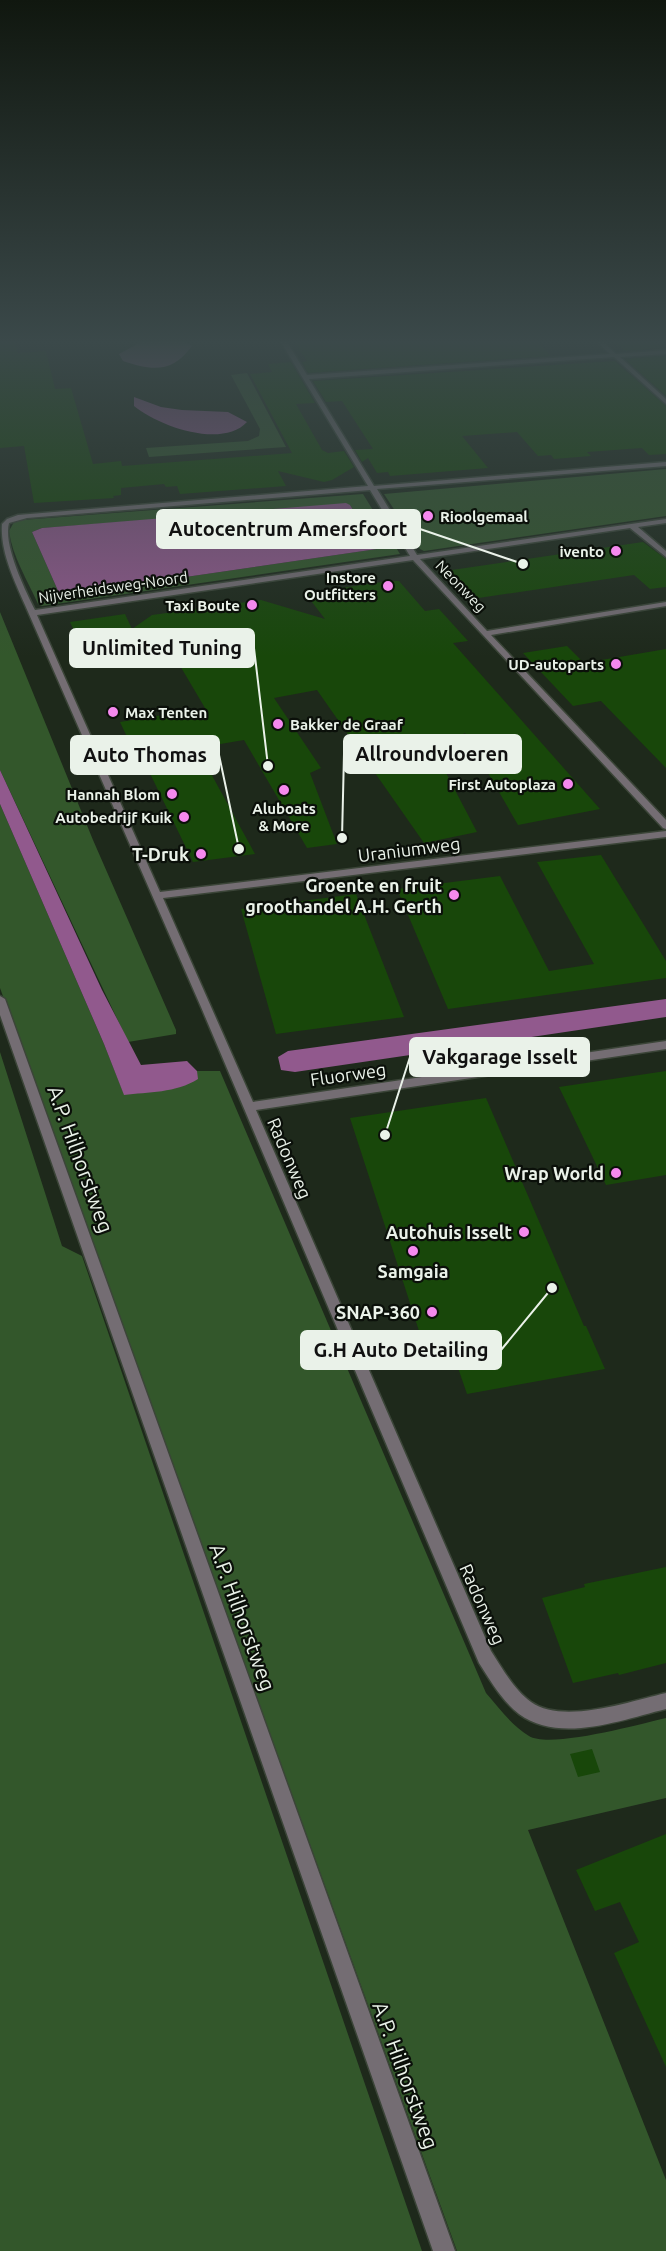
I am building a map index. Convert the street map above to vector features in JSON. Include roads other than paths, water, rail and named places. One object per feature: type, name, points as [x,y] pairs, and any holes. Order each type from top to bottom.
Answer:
[{"type":"street","name":"Neonweg","points":[[349,447],[415,558],[488,633],[666,826]]},
{"type":"street","name":"Nijverheidsweg-Noord","points":[[666,464],[16,518],[7,521],[3,527],[3,538],[6,554],[32,613],[666,521]]},
{"type":"street","points":[[632,526],[666,555]]},
{"type":"street","name":"Neonweg","points":[[488,633],[666,604]]},
{"type":"street","name":"Radonweg","points":[[32,613],[485,1657],[507,1690],[527,1709],[552,1719],[584,1719],[666,1701]]},
{"type":"street","name":"Uraniumweg","points":[[156,896],[666,834]]},
{"type":"street","name":"A.P. Hilhorstweg","points":[[0,999],[444,2251]]},
{"type":"street","name":"Fluorweg","points":[[248,1107],[666,1045]]},
{"type":"place","name":"Rioolgemaal","points":[[428,516]]},
{"type":"place","name":"ivento","points":[[616,551]]},
{"type":"place","name":"Autocentrum Amersfoort","points":[[523,564]]},
{"type":"place","name":"Instore Outfitters","points":[[388,586]]},
{"type":"place","name":"Taxi Boute","points":[[252,605]]},
{"type":"place","name":"UD-autoparts","points":[[616,664]]},
{"type":"place","name":"Max Tenten","points":[[113,712]]},
{"type":"place","name":"Bakker de Graaf","points":[[278,724]]},
{"type":"place","name":"Unlimited Tuning","points":[[268,766]]},
{"type":"place","name":"First Autoplaza","points":[[568,784]]},
{"type":"place","name":"Aluboats & More","points":[[284,790]]},
{"type":"place","name":"Hannah Blom","points":[[172,794]]},
{"type":"place","name":"Autobedrijf Kuik","points":[[184,817]]},
{"type":"place","name":"Allroundvloeren","points":[[342,838]]},
{"type":"place","name":"Auto Thomas","points":[[239,849]]},
{"type":"place","name":"T-Druk","points":[[201,854]]},
{"type":"place","name":"Groente en fruit groothandel A.H. Gerth","points":[[454,895]]},
{"type":"place","name":"Vakgarage Isselt","points":[[385,1135]]},
{"type":"place","name":"Wrap World","points":[[616,1173]]},
{"type":"place","name":"Autohuis Isselt","points":[[524,1232]]},
{"type":"place","name":"Samgaia","points":[[413,1251]]},
{"type":"place","name":"G.H Auto Detailing","points":[[552,1288]]},
{"type":"place","name":"SNAP-360","points":[[432,1312]]}]
